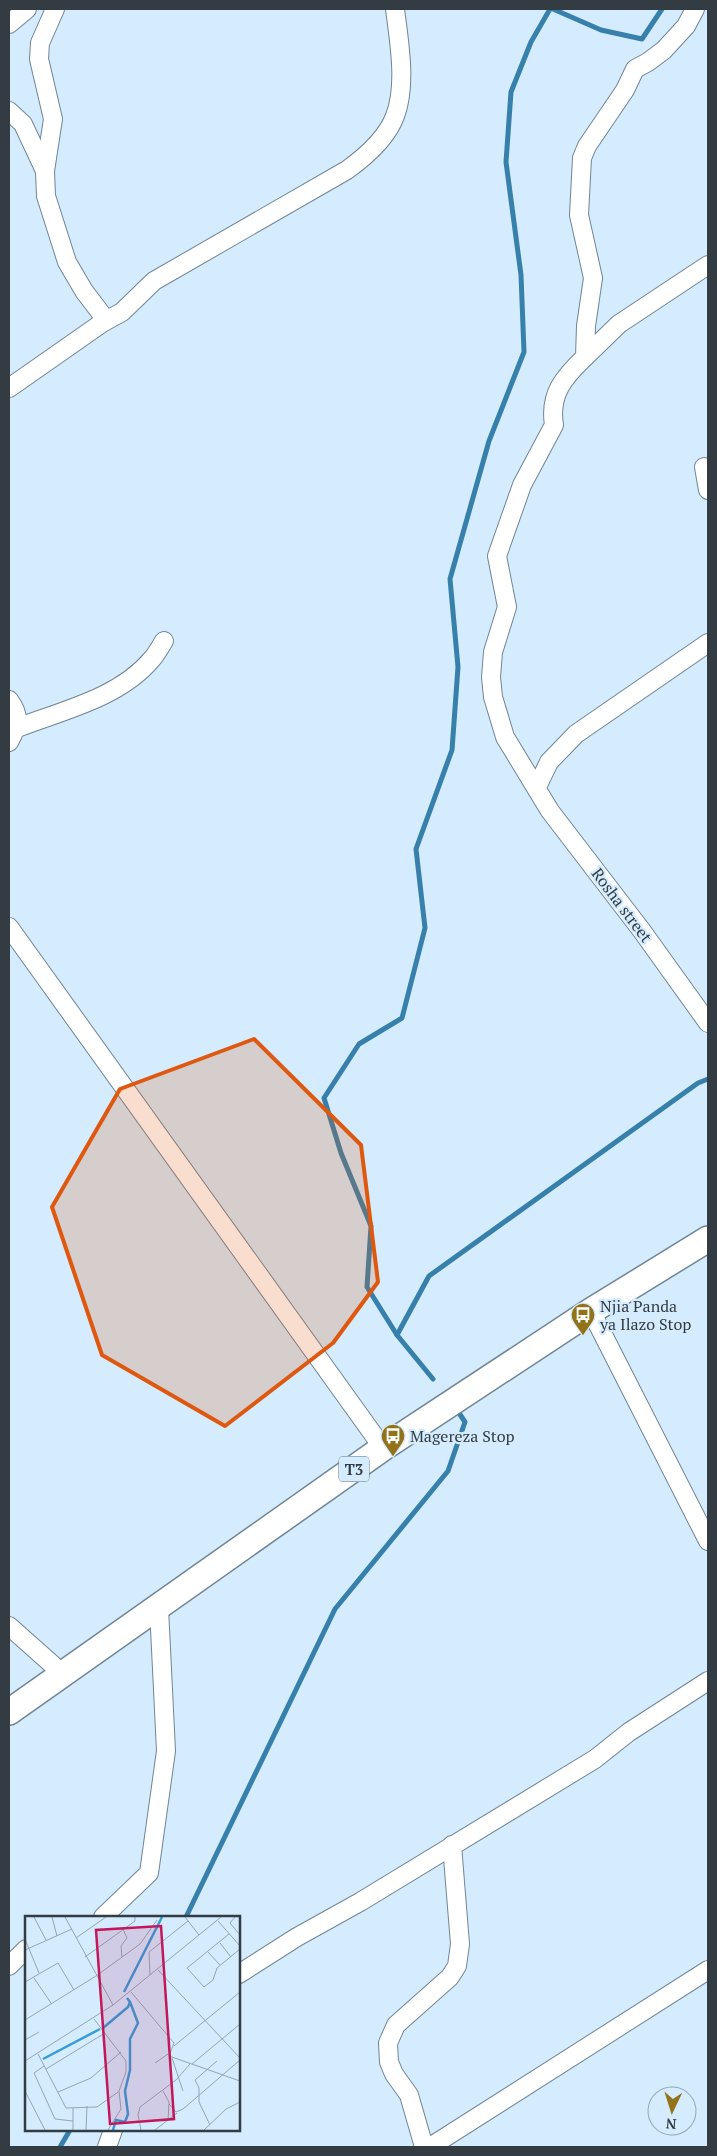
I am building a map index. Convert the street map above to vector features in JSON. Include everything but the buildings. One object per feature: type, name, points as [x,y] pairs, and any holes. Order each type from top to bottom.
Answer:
[{"type":"highway","name":"T3","points":[[9,1712],[159,1608],[383,1448],[591,1311],[708,1238]]},
{"type":"street","points":[[9,24],[27,9]]},
{"type":"street","points":[[55,9],[40,43],[39,59],[53,119],[45,171],[46,196],[66,262],[84,291],[106,320]]},
{"type":"street","points":[[9,388],[132,304],[154,281],[347,170],[365,156],[395,118],[399,103],[401,49],[395,9]]},
{"type":"street","points":[[586,357],[586,326],[593,278],[580,215],[582,158],[587,146],[625,90],[634,70],[664,50],[686,26],[695,9]]},
{"type":"street","points":[[9,111],[22,124],[45,171]]},
{"type":"street","name":"Rosha street","points":[[708,265],[619,324],[569,372],[556,391],[553,416],[554,425],[522,485],[497,556],[508,607],[493,652],[491,677],[493,697],[505,737],[550,811],[702,1001],[708,1023]]},
{"type":"street","points":[[704,467],[708,490]]},
{"type":"street","points":[[13,735],[123,684],[151,661],[164,641]]},
{"type":"street","points":[[537,787],[549,762],[576,734],[708,643]]},
{"type":"street","points":[[9,700],[17,713],[13,735]]},
{"type":"street","points":[[9,927],[383,1448]]},
{"type":"street","points":[[591,1311],[708,1541]]},
{"type":"street","points":[[104,1916],[149,1873],[166,1751],[159,1608]]},
{"type":"street","points":[[9,1626],[63,1674]]},
{"type":"street","points":[[240,1973],[297,1936],[360,1902],[594,1759],[628,1732],[708,1681]]},
{"type":"street","points":[[424,2147],[409,2094],[394,2074],[389,2062],[388,2043],[390,2034],[396,2025],[450,1978],[457,1966],[460,1944],[452,1846]]},
{"type":"street","points":[[9,1966],[25,1950]]},
{"type":"street","points":[[430,2147],[708,1970]]},
{"type":"street","points":[[107,2147],[113,2131]]},
{"type":"highlighted area","points":[[254,1039],[361,1145],[378,1282],[333,1343],[225,1426],[102,1355],[52,1207],[120,1089]]},
{"type":"waterway","points":[[397,1335],[367,1287],[371,1226],[341,1153],[324,1098],[359,1044],[402,1018],[425,928],[416,849],[452,750],[458,667],[450,579],[489,441],[524,352],[521,275],[506,162],[511,92],[531,42],[550,9]]},
{"type":"waterway","points":[[553,9],[601,30],[642,39],[662,9]]},
{"type":"waterway","points":[[433,1379],[397,1335],[429,1276],[698,1083],[708,1079]]},
{"type":"waterway","points":[[186,1916],[335,1609],[448,1471],[465,1422],[459,1413]]},
{"type":"waterway","points":[[60,2147],[69,2131]]},
{"type":"place","name":"Njia Panda ya Ilazo Stop","points":[[583,1336]]},
{"type":"place","name":"Magereza Stop","points":[[393,1457]]}]
